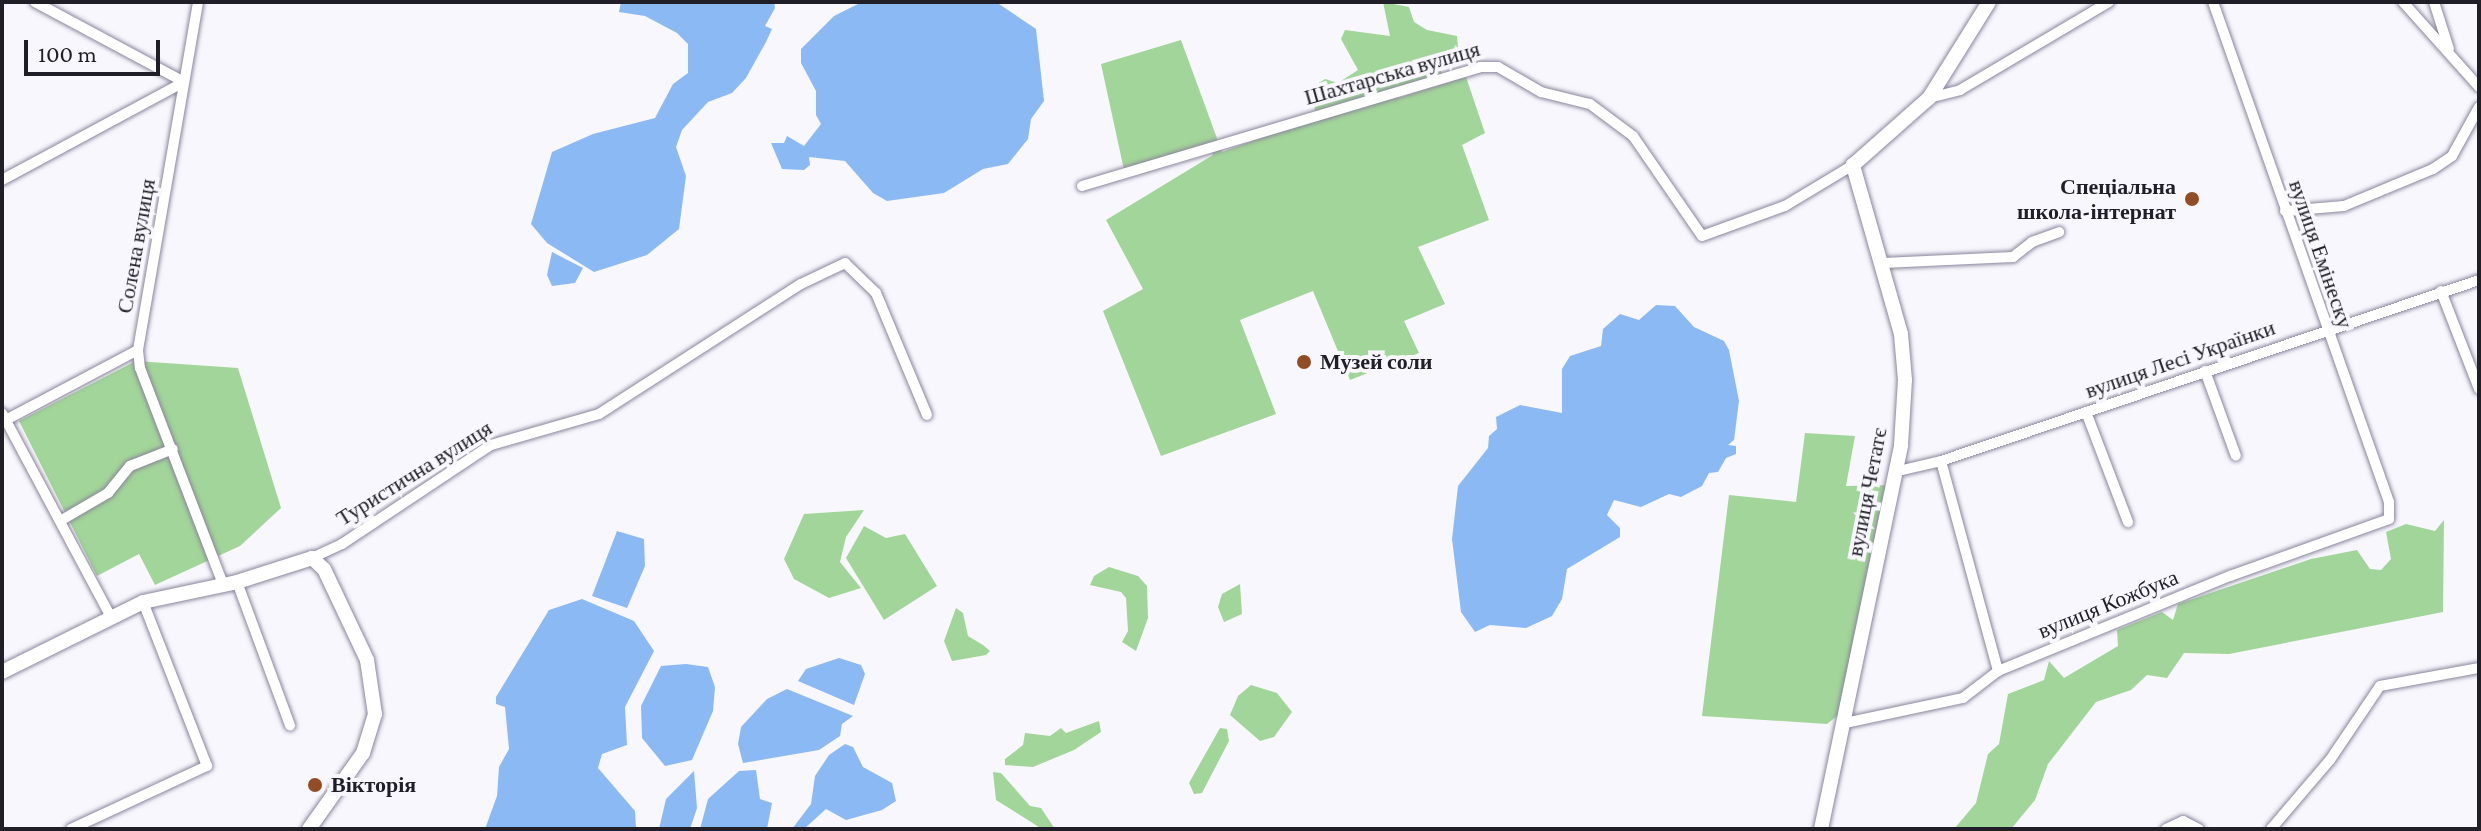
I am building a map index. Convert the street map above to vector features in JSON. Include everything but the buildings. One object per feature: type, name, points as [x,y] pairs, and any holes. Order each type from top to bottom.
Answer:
[{"type":"street","points":[[35,2],[184,82]]},
{"type":"street","name":"Солена вулиця","points":[[138,350],[198,2]]},
{"type":"street","name":"Шахтарська вулиця","points":[[1082,186],[1480,67],[1498,67],[1541,92],[1590,104],[1633,136],[1702,236],[1785,206],[1853,165],[1929,98],[1989,2]]},
{"type":"street","points":[[1929,98],[1960,90],[2109,2]]},
{"type":"street","name":"вулиця Емінеску","points":[[2213,2],[2389,502],[2389,519]]},
{"type":"street","points":[[2403,2],[2479,87]]},
{"type":"street","points":[[2434,2],[2449,51]]},
{"type":"street","points":[[2,180],[184,82]]},
{"type":"street","points":[[2285,211],[2344,206],[2433,169],[2452,156],[2479,107]]},
{"type":"street","name":"вулиця Четатє","points":[[1821,829],[1894,472],[1905,380],[1901,334],[1853,165]]},
{"type":"street","points":[[1883,263],[2013,257],[2032,242],[2059,232]]},
{"type":"street","name":"Туристична вулиця","points":[[2,672],[110,615],[143,602],[230,583],[312,558],[342,544],[491,445],[599,414],[810,278],[845,263],[876,293],[927,415]]},
{"type":"street","name":"вулиця Лесі Українки","points":[[1894,472],[1941,461],[2479,280]]},
{"type":"street","points":[[2441,291],[2479,389]]},
{"type":"street","points":[[110,615],[3,418],[138,350],[140,368],[290,725]]},
{"type":"street","points":[[2205,371],[2236,456]]},
{"type":"street","points":[[2086,412],[2128,522]]},
{"type":"street","points":[[60,521],[108,493],[130,466],[173,449]]},
{"type":"street","points":[[1941,461],[1998,671]]},
{"type":"street","name":"вулиця Кожбука","points":[[1845,723],[1963,698],[1998,671],[2230,576],[2389,519]]},
{"type":"street","points":[[309,829],[363,753],[375,714],[367,660],[324,569],[312,558]]},
{"type":"street","points":[[71,829],[207,766],[143,602]]},
{"type":"street","points":[[2271,829],[2330,760],[2380,686],[2479,668]]},
{"type":"street","points":[[2166,829],[2183,821],[2199,829]]},
{"type":"green space","points":[[1383,2],[1409,7],[1414,22],[1427,30],[1457,36],[1458,47],[1438,60],[1442,75],[1396,89],[1398,98],[1466,77],[1485,133],[1462,145],[1489,220],[1418,247],[1445,304],[1404,321],[1419,353],[1350,380],[1313,291],[1240,320],[1276,414],[1161,456],[1103,311],[1143,289],[1106,220],[1213,155],[1209,147],[1124,170],[1101,64],[1181,40],[1222,152],[1315,119],[1314,86],[1325,79],[1338,83],[1358,70],[1341,39],[1345,30],[1390,36]]},
{"type":"green space","points":[[136,361],[238,368],[281,508],[240,546],[155,585],[139,554],[97,576],[19,421]]},
{"type":"green space","points":[[1805,433],[1855,436],[1846,486],[1892,485],[1846,709],[1827,724],[1702,716],[1729,495],[1796,502]]},
{"type":"green space","points":[[864,510],[846,537],[840,562],[861,588],[829,598],[794,579],[784,559],[804,514]]},
{"type":"green space","points":[[2444,520],[2443,612],[2229,654],[2184,653],[2167,678],[2147,675],[2131,690],[2096,702],[2048,764],[2035,800],[2011,829],[1954,829],[1976,803],[1988,754],[1999,744],[2008,694],[2044,680],[2049,661],[2064,678],[2118,646],[2117,630],[2162,612],[2173,620],[2178,604],[2311,559],[2357,550],[2370,569],[2381,570],[2391,559],[2386,532],[2406,524],[2435,531]]},
{"type":"green space","points":[[864,526],[886,538],[905,534],[937,586],[884,620],[846,558]]},
{"type":"green space","points":[[1109,567],[1138,576],[1147,586],[1148,618],[1136,651],[1122,642],[1128,631],[1126,598],[1121,592],[1090,585],[1094,576]]},
{"type":"green space","points":[[1240,584],[1242,614],[1224,622],[1218,607],[1222,594]]},
{"type":"green space","points":[[956,608],[963,613],[968,636],[990,651],[986,655],[952,661],[944,641]]},
{"type":"green space","points":[[1251,685],[1277,693],[1292,712],[1274,737],[1260,741],[1230,715],[1238,696]]},
{"type":"green space","points":[[1099,721],[1101,732],[1074,750],[1033,767],[1005,765],[1005,759],[1023,745],[1025,733],[1050,736],[1061,728],[1066,733]]},
{"type":"green space","points":[[1220,728],[1227,729],[1229,741],[1202,793],[1194,794],[1189,783]]},
{"type":"green space","points":[[993,772],[1001,773],[1030,806],[1041,808],[1055,829],[1042,829],[996,800]]},
{"type":"water","points":[[621,2],[774,2],[775,8],[765,26],[772,29],[746,78],[732,93],[708,102],[682,130],[676,147],[686,176],[679,229],[647,255],[594,272],[547,243],[531,224],[552,152],[593,134],[655,118],[673,84],[688,73],[688,44],[677,33],[645,16],[619,12]]},
{"type":"water","points":[[996,2],[1036,29],[1044,101],[1031,119],[1028,139],[1008,164],[983,169],[944,193],[887,201],[873,193],[845,161],[809,157],[810,165],[804,170],[782,169],[771,143],[784,143],[787,136],[804,146],[821,124],[816,115],[816,91],[801,63],[801,49],[834,16],[858,4]]},
{"type":"water","points":[[552,252],[583,268],[575,283],[552,286],[547,275]]},
{"type":"water","points":[[1656,305],[1675,306],[1694,327],[1724,341],[1729,350],[1739,401],[1734,440],[1728,445],[1736,446],[1736,454],[1726,458],[1718,472],[1709,473],[1702,486],[1681,497],[1669,494],[1641,507],[1614,500],[1607,515],[1620,528],[1620,537],[1567,569],[1562,599],[1552,616],[1526,628],[1490,625],[1475,632],[1461,612],[1452,539],[1458,486],[1488,448],[1489,436],[1497,429],[1496,417],[1520,405],[1562,413],[1562,369],[1570,356],[1601,346],[1603,329],[1620,314],[1639,320]]},
{"type":"water","points":[[617,531],[644,539],[645,566],[627,608],[592,596]]},
{"type":"water","points":[[582,599],[634,621],[654,651],[625,707],[627,745],[602,754],[598,768],[635,811],[636,828],[645,829],[485,829],[497,796],[499,767],[509,749],[505,707],[496,704],[496,697],[549,610]]},
{"type":"water","points":[[839,658],[861,665],[865,674],[854,705],[798,681],[806,669]]},
{"type":"water","points":[[686,664],[708,667],[715,687],[713,711],[692,760],[665,766],[642,738],[641,706],[661,666]]},
{"type":"water","points":[[787,689],[853,716],[842,724],[840,736],[819,750],[743,763],[738,744],[741,727],[767,699]]},
{"type":"water","points":[[845,744],[853,747],[863,767],[892,783],[896,801],[882,810],[846,820],[826,809],[804,829],[792,829],[811,804],[815,776],[829,755]]},
{"type":"water","points":[[756,770],[760,799],[772,803],[767,829],[700,829],[708,799],[739,771]]},
{"type":"water","points":[[694,771],[697,808],[690,829],[659,829],[666,799]]},
{"type":"place","name":"Спеціальна школа-інтернат","points":[[2192,199]]},
{"type":"place","name":"Музей соли","points":[[1304,362]]},
{"type":"place","name":"Вікторія","points":[[315,785]]}]
